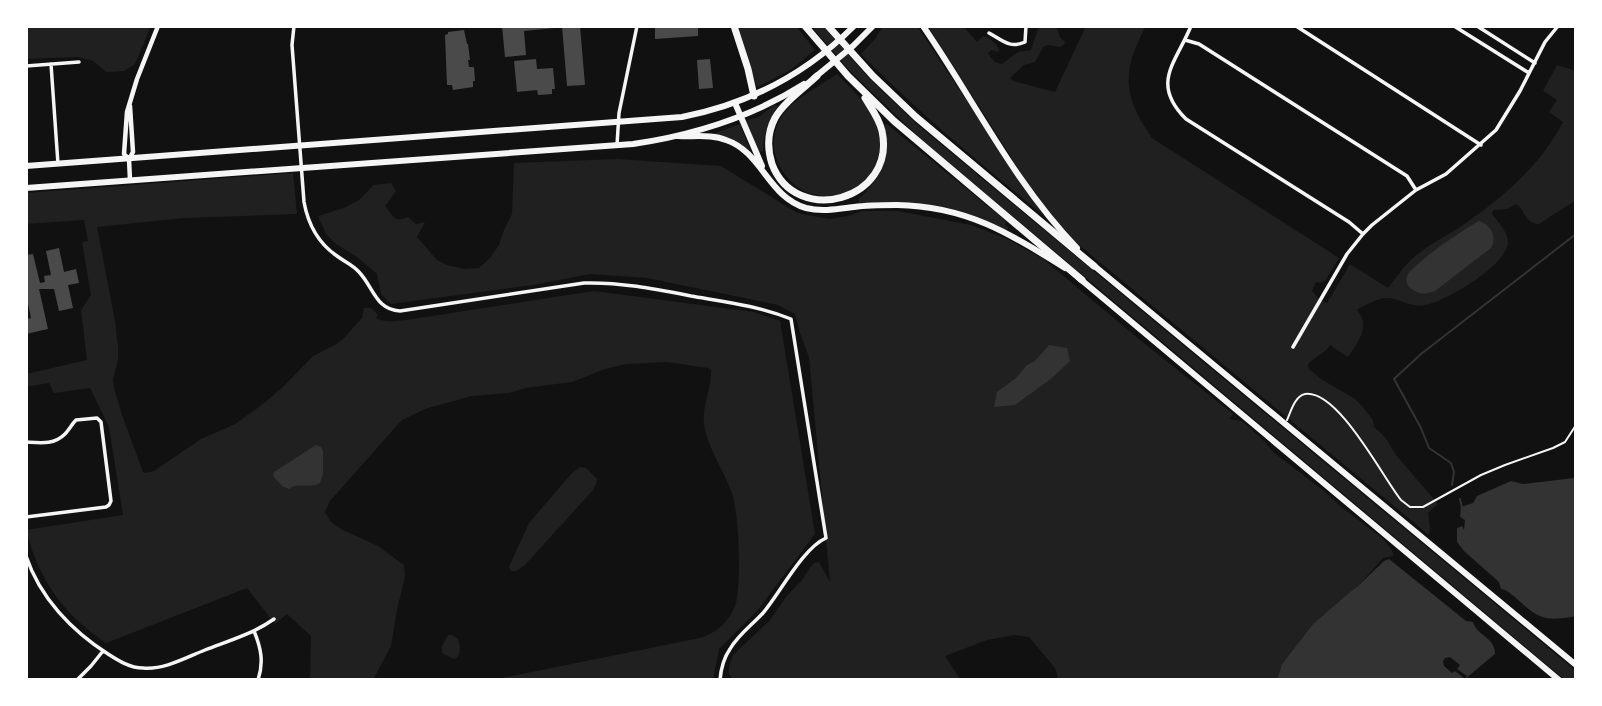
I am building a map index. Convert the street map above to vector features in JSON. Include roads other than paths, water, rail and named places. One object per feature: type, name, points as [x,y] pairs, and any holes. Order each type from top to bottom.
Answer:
[{"type":"highway","points":[[734,26],[754,96]]},
{"type":"highway","points":[[805,26],[857,85],[903,129],[1082,280]]},
{"type":"highway","points":[[828,26],[873,76],[916,117],[1094,266]]},
{"type":"highway","points":[[817,76],[779,111],[771,127],[768,145],[769,155],[780,178],[795,192],[815,199],[829,200],[858,192],[870,181],[878,166],[883,148],[881,128],[857,85]]},
{"type":"main road","points":[[26,166],[682,117],[735,103],[777,85],[824,54],[854,26]]},
{"type":"main road","points":[[923,26],[1043,210],[1094,266],[1576,665]]},
{"type":"main road","points":[[26,188],[653,141],[722,124],[788,94],[833,64],[870,29]]},
{"type":"main road","points":[[735,103],[766,177]]},
{"type":"main road","points":[[678,136],[716,137],[733,143],[749,155],[783,196],[808,208],[828,210],[874,206],[919,207],[961,215],[1024,242],[1082,280],[1559,680]]},
{"type":"street","points":[[130,181],[129,159],[133,152],[130,103],[158,26]]},
{"type":"street","points":[[294,26],[292,45],[306,213],[313,230],[326,247],[359,271],[377,300],[388,309],[400,311],[599,282],[629,284],[748,304],[791,319],[826,538],[816,544],[766,609],[731,647],[723,662],[720,680]]},
{"type":"street","points":[[617,145],[620,105],[637,26]]},
{"type":"street","points":[[989,33],[1006,44],[1015,46],[1025,42],[1026,26]]},
{"type":"street","points":[[1191,26],[1168,72],[1167,82],[1172,103],[1178,111],[1186,119],[1349,222],[1363,234]]},
{"type":"street","points":[[1296,26],[1481,145]]},
{"type":"street","points":[[1454,26],[1529,73]]},
{"type":"street","points":[[1477,26],[1535,63]]},
{"type":"street","points":[[1293,347],[1348,254],[1363,234],[1416,190],[1446,174],[1496,130],[1545,42],[1558,26]]},
{"type":"street","points":[[1185,40],[1199,44],[1407,176],[1416,190]]},
{"type":"street","points":[[26,66],[79,62]]},
{"type":"street","points":[[51,64],[58,164]]},
{"type":"street","points":[[26,442],[55,441],[68,432],[73,422],[96,417],[101,422],[110,503],[106,507],[26,517]]},
{"type":"street","points":[[26,556],[38,584],[55,608],[75,629],[103,650],[133,667],[154,668],[174,663],[254,631],[274,619]]},
{"type":"street","points":[[254,631],[261,656],[258,680]]},
{"type":"street","points":[[77,680],[103,650]]},
{"type":"waterway","points":[[1452,485],[1454,472],[1451,463],[1429,448],[1394,379],[1421,354],[1576,234]]},
{"type":"waterway","points":[[1460,499],[1462,508]]}]
